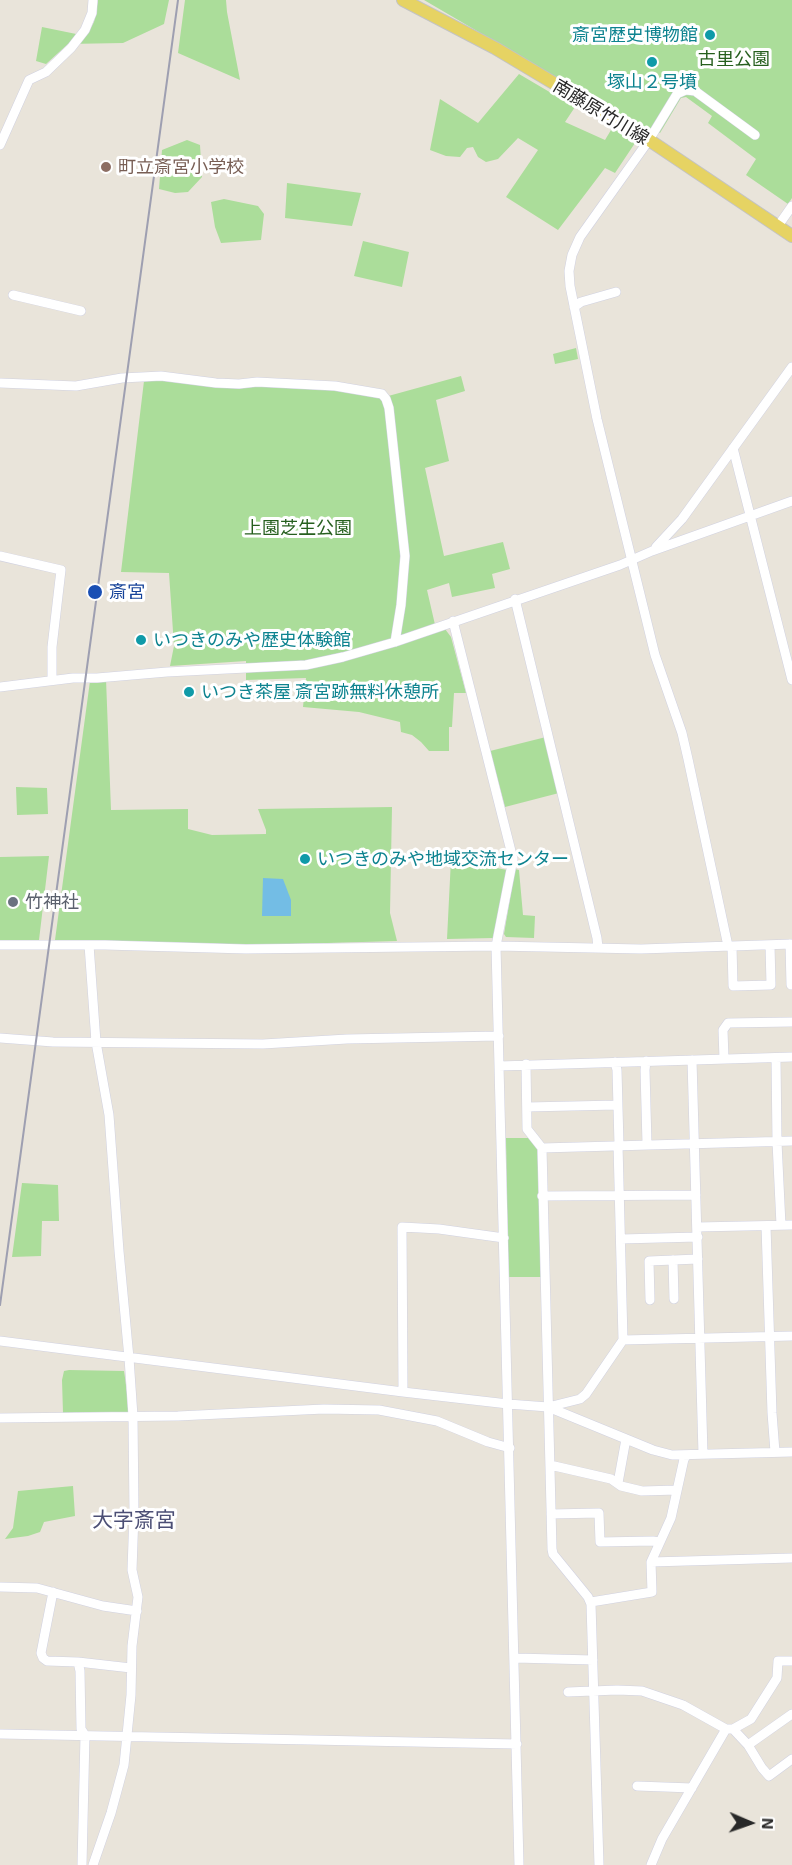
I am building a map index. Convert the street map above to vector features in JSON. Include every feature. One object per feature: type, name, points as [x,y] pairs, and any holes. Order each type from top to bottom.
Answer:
[{"type":"main road","name":"南藤原竹川線","points":[[403,0],[495,48],[649,140],[792,236]]},
{"type":"street","points":[[0,145],[29,80],[46,72],[71,48],[85,30],[92,13],[93,0]]},
{"type":"street","points":[[755,135],[695,92],[686,90],[677,94],[649,140],[575,245],[569,271],[570,286],[597,419],[631,559],[655,655],[682,733],[688,759],[730,946],[733,986],[771,985],[770,945]]},
{"type":"street","points":[[778,226],[792,206]]},
{"type":"street","points":[[574,307],[581,302],[616,292]]},
{"type":"street","points":[[13,295],[81,311]]},
{"type":"street","points":[[652,551],[682,519],[792,367]]},
{"type":"street","points":[[0,383],[76,386],[122,378],[161,376],[239,384],[257,382],[335,386],[382,394],[389,408],[405,556],[401,605],[394,642]]},
{"type":"street","points":[[734,448],[792,680]]},
{"type":"street","points":[[0,687],[73,678],[306,665],[343,657],[394,642],[620,565],[652,551],[792,501]]},
{"type":"street","points":[[0,556],[61,570],[52,647],[52,681]]},
{"type":"street","points":[[515,599],[595,926],[598,948]]},
{"type":"street","points":[[453,621],[513,859],[496,946],[519,1865]]},
{"type":"street","points":[[0,945],[246,949],[496,946],[661,949],[791,944],[791,985]]},
{"type":"street","points":[[89,945],[96,1042],[109,1115],[129,1358],[133,1416],[132,1570],[138,1597],[131,1668],[131,1695],[121,1774],[111,1813],[93,1865]]},
{"type":"street","points":[[724,1059],[723,1029],[728,1023],[792,1022]]},
{"type":"street","points":[[0,1038],[96,1042],[264,1044],[347,1039],[499,1036]]},
{"type":"street","points":[[499,1066],[792,1057]]},
{"type":"street","points":[[776,1058],[781,1225]]},
{"type":"street","points":[[693,1060],[703,1454]]},
{"type":"street","points":[[646,1061],[647,1144]]},
{"type":"street","points":[[548,1407],[580,1399],[586,1395],[623,1340],[615,1062]]},
{"type":"street","points":[[526,1064],[527,1129],[542,1148],[553,1554],[591,1602],[599,1865]]},
{"type":"street","points":[[527,1107],[617,1105]]},
{"type":"street","points":[[542,1148],[792,1141]]},
{"type":"street","points":[[542,1196],[696,1195]]},
{"type":"street","points":[[621,1239],[792,1225]]},
{"type":"street","points":[[766,1226],[775,1452]]},
{"type":"street","points":[[403,1392],[402,1227],[439,1229],[504,1238]]},
{"type":"street","points":[[650,1300],[649,1261],[698,1259]]},
{"type":"street","points":[[673,1260],[674,1299]]},
{"type":"street","points":[[623,1340],[792,1336]]},
{"type":"street","points":[[0,1341],[403,1392],[548,1407],[665,1454],[792,1452]]},
{"type":"street","points":[[0,1418],[324,1409],[379,1410],[436,1421],[488,1442],[510,1448]]},
{"type":"street","points":[[618,1483],[626,1439]]},
{"type":"street","points":[[591,1602],[652,1592],[651,1562],[671,1518],[684,1459],[687,1455]]},
{"type":"street","points":[[550,1465],[611,1479],[621,1486],[642,1491],[677,1490]]},
{"type":"street","points":[[551,1514],[599,1513],[600,1542],[660,1542]]},
{"type":"street","points":[[651,1562],[792,1558]]},
{"type":"street","points":[[0,1587],[37,1588],[103,1606],[137,1611]]},
{"type":"street","points":[[53,1593],[41,1653],[43,1658],[47,1661],[131,1668]]},
{"type":"street","points":[[515,1658],[593,1660]]},
{"type":"street","points":[[651,1865],[662,1839],[729,1729],[751,1719],[777,1678],[778,1661],[792,1660]]},
{"type":"street","points":[[78,1662],[81,1729],[85,1735],[82,1865]]},
{"type":"street","points":[[568,1692],[642,1691],[682,1705],[729,1729],[748,1745],[769,1776],[790,1765]]},
{"type":"street","points":[[748,1745],[792,1714]]},
{"type":"street","points":[[0,1734],[517,1744]]},
{"type":"street","points":[[637,1786],[692,1788]]},
{"type":"green space","points":[[98,0],[169,0],[164,24],[123,43],[68,44],[46,64],[36,61],[42,27],[86,36],[94,22]]},
{"type":"green space","points":[[185,0],[226,0],[240,80],[178,53]]},
{"type":"green space","name":"古里公園","points":[[424,0],[792,0],[792,198],[788,204],[746,175],[756,159],[708,123],[712,116],[686,97],[681,98],[660,133],[652,128],[646,130]]},
{"type":"green space","points":[[519,74],[575,107],[565,122],[605,140],[614,125],[637,140],[615,173],[605,168],[558,230],[506,197],[538,150],[518,138],[498,159],[486,162],[478,157],[473,147],[467,148],[460,157],[446,156],[430,150],[440,99],[478,123]]},
{"type":"green space","points":[[187,140],[200,145],[202,177],[188,192],[175,193],[159,189],[162,150]]},
{"type":"green space","points":[[287,183],[361,193],[352,226],[285,218]]},
{"type":"green space","points":[[224,199],[258,206],[264,214],[261,240],[221,243],[215,227],[211,202]]},
{"type":"green space","points":[[363,241],[409,252],[402,287],[354,276]]},
{"type":"green space","points":[[576,348],[578,359],[555,364],[553,354]]},
{"type":"green space","name":"上園芝生公園","points":[[461,376],[465,391],[436,400],[449,461],[425,468],[444,556],[503,542],[510,569],[492,574],[495,588],[452,597],[449,583],[427,590],[436,629],[445,629],[451,637],[466,693],[454,693],[452,727],[449,727],[449,751],[429,751],[412,735],[401,732],[400,722],[359,712],[303,707],[306,678],[246,680],[246,661],[170,666],[174,646],[169,573],[121,572],[144,381],[334,389],[381,398]]},
{"type":"green space","points":[[106,679],[111,810],[188,809],[188,829],[212,835],[266,834],[258,809],[392,807],[390,913],[397,941],[258,945],[55,940],[90,681]]},
{"type":"green space","points":[[546,737],[559,793],[505,807],[490,751]]},
{"type":"green space","points":[[16,787],[47,788],[48,814],[17,815]]},
{"type":"green space","points":[[49,856],[39,940],[0,940],[0,857]]},
{"type":"green space","points":[[451,859],[507,870],[493,938],[447,939]]},
{"type":"green space","points":[[515,869],[519,870],[523,915],[535,916],[534,938],[506,937],[504,934]]},
{"type":"green space","points":[[506,1138],[529,1138],[538,1148],[541,1277],[508,1277]]},
{"type":"green space","points":[[22,1183],[58,1185],[59,1221],[42,1221],[41,1256],[12,1257]]},
{"type":"green space","points":[[64,1371],[124,1371],[130,1412],[63,1413],[62,1380]]},
{"type":"green space","points":[[73,1486],[75,1516],[44,1522],[40,1532],[28,1536],[5,1539],[13,1528],[18,1491]]},
{"type":"water","points":[[263,878],[283,879],[291,900],[291,916],[262,916]]},
{"type":"railway","points":[[0,1305],[178,0]]},
{"type":"place","name":"斎宮歴史博物館","points":[[710,35]]},
{"type":"place","name":"塚山２号墳","points":[[652,62]]},
{"type":"place","name":"町立斎宮小学校","points":[[106,167]]},
{"type":"place","name":"斎宮","points":[[95,592]]},
{"type":"place","name":"いつきのみや歴史体験館","points":[[141,640]]},
{"type":"place","name":"いつき茶屋 斎宮跡無料休憩所","points":[[189,692]]},
{"type":"place","name":"いつきのみや地域交流センター","points":[[305,859]]},
{"type":"place","name":"竹神社","points":[[13,902]]},
{"type":"district","name":"大字斎宮","points":[[134,1520]]}]
